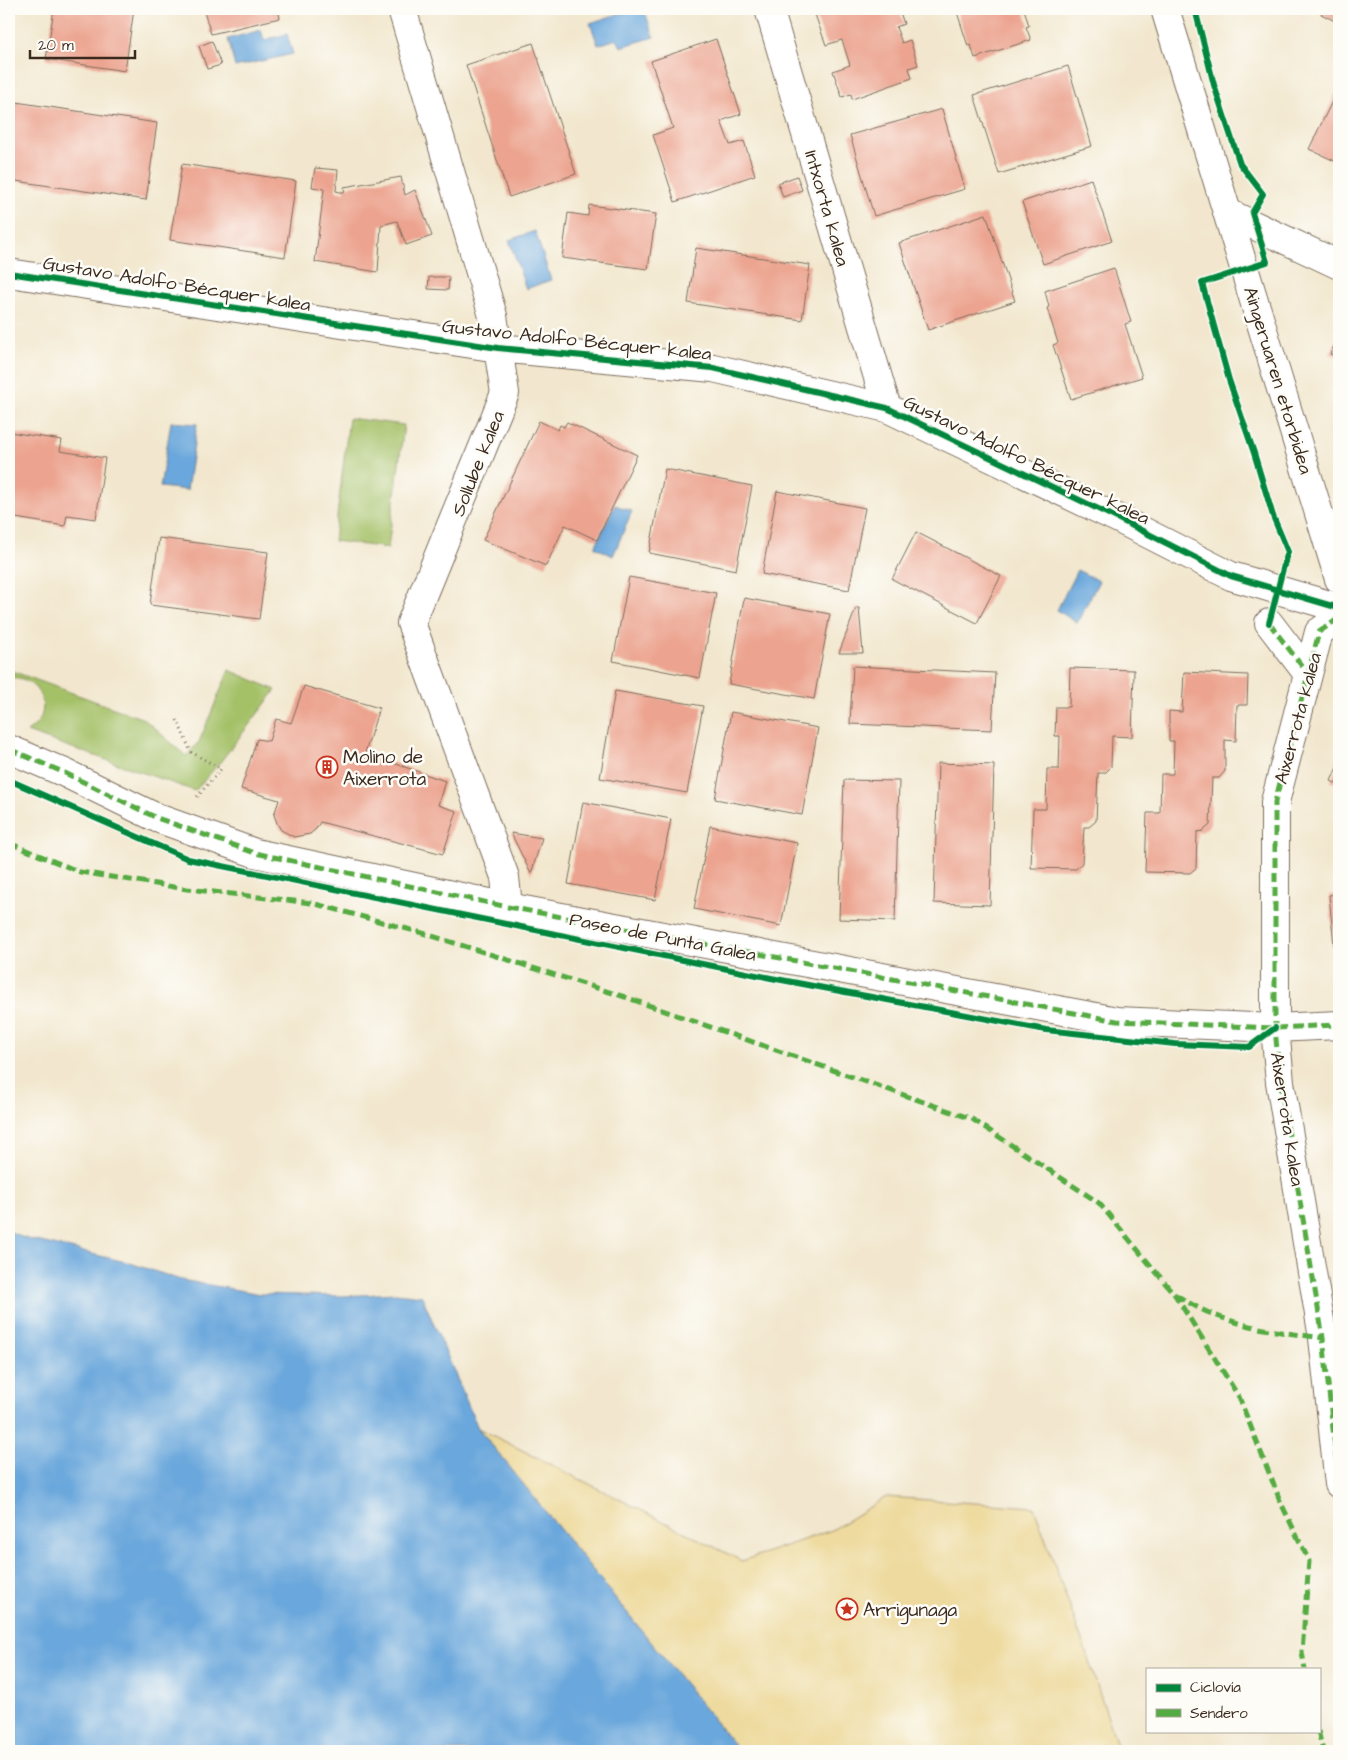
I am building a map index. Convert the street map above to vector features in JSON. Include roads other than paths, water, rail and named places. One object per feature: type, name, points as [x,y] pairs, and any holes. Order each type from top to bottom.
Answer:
[{"type":"street","name":"Sollube kalea","points":[[402,9],[493,316],[505,393],[411,623],[505,877],[508,907]]},
{"type":"street","name":"Intxorta kalea","points":[[769,9],[887,408]]},
{"type":"street","name":"Aingeruaren etorbidea","points":[[1165,9],[1339,579]]},
{"type":"street","points":[[1228,212],[1339,265]]},
{"type":"street","name":"Gustavo Adolfo Bécquer kalea","points":[[9,273],[498,348],[713,368],[887,408],[1115,517],[1231,576],[1339,608]]},
{"type":"street","name":"Aixerrota kalea","points":[[1339,618],[1320,632],[1275,802],[1275,1028],[1280,1082],[1331,1337],[1339,1484]]},
{"type":"street","points":[[1269,623],[1308,674]]},
{"type":"street","name":"Paseo de Punta Galea","points":[[9,749],[65,773],[157,818],[255,853],[508,907],[1117,1021],[1275,1028],[1339,1024]]},
{"type":"water","points":[[634,9],[644,9],[654,37],[621,47],[617,39],[598,45],[590,23]]},
{"type":"water","points":[[261,30],[264,40],[287,34],[293,54],[235,67],[228,39]]},
{"type":"water","points":[[535,231],[551,280],[526,289],[509,240]]},
{"type":"water","points":[[171,422],[197,424],[187,490],[160,487]]},
{"type":"water","points":[[615,505],[632,511],[613,556],[595,547]]},
{"type":"water","points":[[1077,570],[1099,581],[1077,623],[1057,610]]},
{"type":"water","points":[[9,1231],[24,1238],[130,1263],[181,1280],[261,1294],[343,1296],[396,1293],[422,1296],[478,1428],[739,1751],[9,1751]]},
{"type":"place","name":"Molino de Aixerrota","points":[[327,767]]},
{"type":"place","name":"Arrigunaga","points":[[847,1609]]}]
